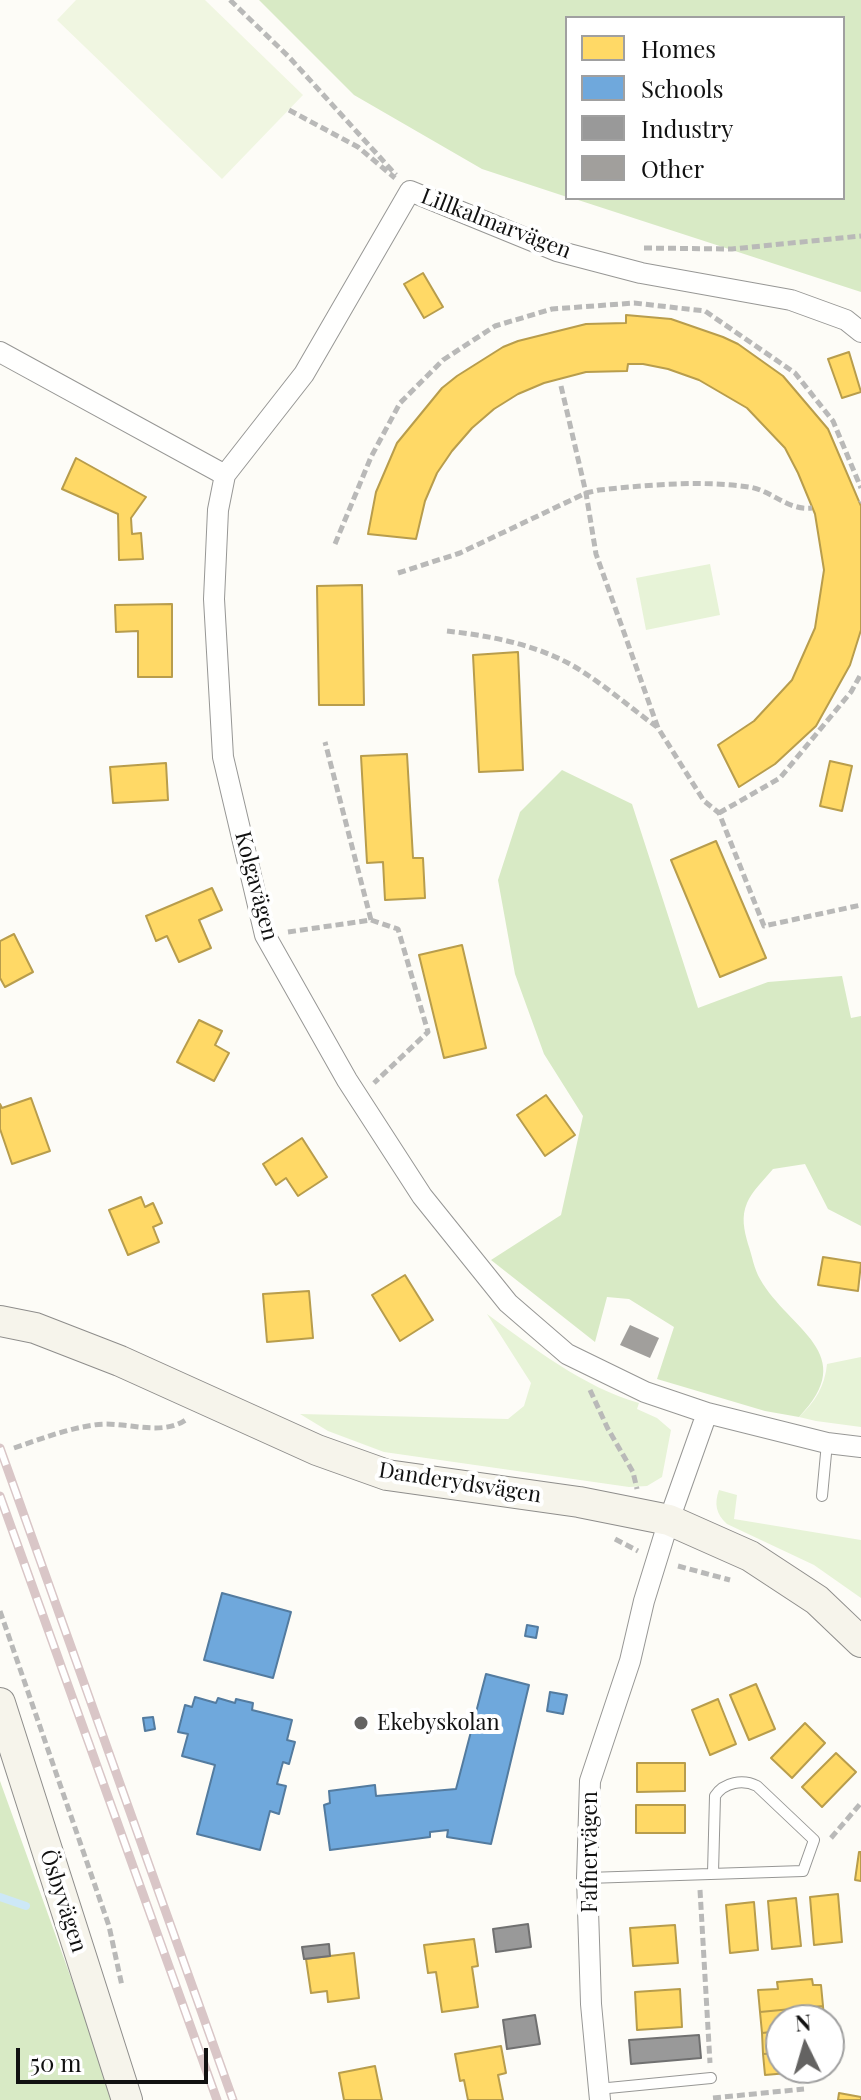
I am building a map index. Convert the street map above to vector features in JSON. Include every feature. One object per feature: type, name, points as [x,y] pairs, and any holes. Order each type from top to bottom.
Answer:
[{"type":"street","name":"Lillkalmarvägen","points":[[225,475],[304,374],[410,191],[557,251],[641,273],[791,300],[846,320],[861,332]]},
{"type":"street","points":[[0,352],[225,475]]},
{"type":"street","name":"Kolgavägen","points":[[225,475],[218,510],[214,599],[223,757],[265,935],[359,1098],[422,1196],[508,1303],[567,1354],[645,1392],[707,1413]]},
{"type":"street","name":"Danderydsvägen","points":[[0,1321],[35,1328],[120,1361],[317,1450],[387,1475],[579,1502],[669,1520],[761,1563],[817,1600],[861,1642]]},
{"type":"street","points":[[669,1520],[707,1413],[827,1443],[861,1447]]},
{"type":"street","name":"Fafnervägen","points":[[599,2094],[591,2004],[587,1878],[590,1781],[630,1661],[644,1601],[669,1520]]},
{"type":"street","name":"Ösbyvägen","points":[[0,1703],[127,2100]]},
{"type":"lane","points":[[822,1496],[827,1443]]},
{"type":"lane","points":[[587,1878],[803,1871],[814,1840],[757,1786],[750,1782],[731,1784],[715,1796],[713,1873]]},
{"type":"lane","points":[[599,2094],[711,2078]]},
{"type":"path","points":[[230,0],[289,57],[410,191]]},
{"type":"path","points":[[289,110],[358,147],[410,191]]},
{"type":"path","points":[[638,248],[732,249],[861,236]]},
{"type":"path","points":[[335,544],[371,457],[400,403],[443,360],[495,326],[552,309],[634,303],[705,311],[795,373],[833,421],[861,488]]},
{"type":"path","points":[[561,386],[586,493],[596,554],[658,728],[704,801],[719,813],[764,926],[861,905]]},
{"type":"path","points":[[398,573],[460,553],[586,493],[710,483],[753,487],[801,509],[812,508]]},
{"type":"path","points":[[447,631],[537,649],[582,671],[658,728]]},
{"type":"path","points":[[719,813],[780,778],[851,692],[861,674]]},
{"type":"path","points":[[325,742],[371,920]]},
{"type":"path","points":[[265,935],[371,920],[398,929],[428,1032],[359,1098]]},
{"type":"path","points":[[576,1358],[608,1429],[633,1472],[638,1491]]},
{"type":"path","points":[[14,1448],[98,1424],[158,1428],[178,1425],[192,1415]]},
{"type":"path","points":[[612,1537],[659,1560],[743,1584]]},
{"type":"path","points":[[814,1840],[831,1838],[861,1803]]},
{"type":"path","points":[[700,1874],[703,1981],[714,2099],[804,2089]]},
{"type":"green space","points":[[76,0],[205,0],[303,95],[222,179],[57,20]]},
{"type":"green space","points":[[259,0],[861,0],[861,292],[578,200],[845,200],[845,16],[565,16],[565,196],[482,169],[354,95]]},
{"type":"green space","points":[[710,564],[720,615],[646,630],[636,578]]},
{"type":"green space","points":[[562,770],[632,804],[698,1008],[768,982],[842,976],[851,1018],[861,1016],[861,1226],[828,1209],[805,1164],[773,1169],[752,1194],[744,1213],[745,1234],[760,1279],[814,1343],[822,1359],[823,1376],[816,1395],[799,1417],[765,1411],[657,1379],[674,1327],[629,1299],[607,1297],[595,1342],[491,1260],[561,1215],[583,1116],[544,1054],[515,974],[498,880],[520,812]]},
{"type":"green space","points":[[487,1314],[579,1377],[639,1403],[637,1409],[657,1418],[671,1430],[662,1477],[647,1486],[629,1487],[384,1452],[328,1431],[300,1414],[508,1419],[524,1406],[531,1383]]},
{"type":"green space","points":[[861,1357],[861,1427],[799,1417],[818,1393],[827,1364]]},
{"type":"green space","points":[[719,1490],[737,1495],[734,1519],[861,1540],[861,1598],[814,1565],[727,1524],[717,1508]]},
{"type":"green space","points":[[0,1781],[115,2100],[0,2100]]},
{"type":"building: Homes","points":[[423,273],[443,307],[424,318],[404,284]]},
{"type":"building: Homes","points":[[626,315],[671,319],[723,337],[783,376],[828,429],[861,506],[861,630],[850,665],[816,726],[775,764],[739,787],[718,745],[754,721],[792,680],[815,628],[824,570],[815,514],[798,473],[785,448],[747,408],[699,380],[643,364],[628,364],[627,371],[586,372],[544,383],[494,409],[452,451],[437,473],[425,501],[416,539],[368,534],[376,492],[397,443],[442,388],[503,347],[518,341],[586,324],[626,323]]},
{"type":"building: Homes","points":[[849,352],[861,392],[842,398],[828,359]]},
{"type":"building: Homes","points":[[76,458],[146,497],[131,518],[132,534],[141,533],[143,559],[119,560],[118,514],[62,489]]},
{"type":"building: Homes","points":[[362,585],[364,705],[319,705],[317,586]]},
{"type":"building: Homes","points":[[172,604],[172,677],[138,677],[138,631],[116,632],[115,605]]},
{"type":"building: Homes","points":[[518,652],[523,770],[479,772],[473,655]]},
{"type":"building: Homes","points":[[407,754],[413,858],[423,858],[425,898],[385,900],[383,862],[367,863],[361,756]]},
{"type":"building: Homes","points":[[830,761],[852,766],[842,811],[820,806]]},
{"type":"building: Homes","points":[[166,763],[168,800],[113,803],[110,767]]},
{"type":"building: Homes","points":[[716,841],[766,958],[720,977],[671,860]]},
{"type":"building: Homes","points":[[212,888],[222,910],[199,920],[211,948],[179,962],[167,936],[156,941],[146,916]]},
{"type":"building: Homes","points":[[14,934],[33,972],[5,987],[0,978],[0,941]]},
{"type":"building: Homes","points":[[462,945],[486,1048],[444,1058],[419,955]]},
{"type":"building: Homes","points":[[199,1020],[222,1031],[215,1045],[229,1053],[214,1081],[177,1062]]},
{"type":"building: Homes","points":[[546,1095],[575,1135],[545,1156],[517,1115]]},
{"type":"building: Homes","points":[[31,1098],[50,1151],[12,1164],[0,1129],[0,1104],[2,1108]]},
{"type":"building: Homes","points":[[302,1138],[327,1177],[298,1196],[286,1178],[276,1185],[263,1164]]},
{"type":"building: Homes","points":[[141,1197],[145,1207],[153,1203],[162,1223],[153,1227],[159,1242],[128,1255],[109,1210]]},
{"type":"building: Homes","points":[[823,1257],[861,1263],[858,1291],[818,1285]]},
{"type":"building: Homes","points":[[405,1275],[433,1320],[400,1341],[372,1295]]},
{"type":"building: Homes","points":[[309,1291],[313,1338],[267,1342],[263,1294]]},
{"type":"building: Homes","points":[[756,1684],[775,1729],[749,1740],[730,1695]]},
{"type":"building: Homes","points":[[718,1699],[736,1744],[710,1755],[692,1710]]},
{"type":"building: Homes","points":[[805,1723],[825,1743],[792,1778],[771,1758]]},
{"type":"building: Homes","points":[[836,1753],[856,1772],[822,1807],[802,1787]]},
{"type":"building: Homes","points":[[637,1763],[685,1763],[685,1791],[637,1792]]},
{"type":"building: Homes","points":[[636,1805],[685,1805],[685,1833],[636,1833]]},
{"type":"building: Homes","points":[[861,1852],[861,1881],[855,1880]]},
{"type":"building: Homes","points":[[838,1894],[842,1942],[814,1945],[810,1897]]},
{"type":"building: Homes","points":[[796,1898],[801,1946],[772,1949],[768,1901]]},
{"type":"building: Homes","points":[[754,1902],[758,1950],[730,1953],[726,1905]]},
{"type":"building: Homes","points":[[675,1925],[678,1963],[633,1966],[630,1928]]},
{"type":"building: Homes","points":[[474,1939],[478,1966],[472,1967],[478,2007],[442,2012],[436,1972],[428,1973],[424,1945]]},
{"type":"building: Homes","points":[[354,1953],[359,1998],[328,2002],[327,1991],[311,1993],[306,1959]]},
{"type":"building: Homes","points":[[812,1979],[813,1985],[821,1985],[823,2004],[765,2004],[765,2012],[760,2012],[758,1990],[778,1989],[777,1982]]},
{"type":"building: Homes","points":[[680,1989],[682,2027],[637,2030],[635,1992]]},
{"type":"building: Homes","points":[[760,2012],[765,2012],[765,2033],[762,2033]]},
{"type":"building: Homes","points":[[762,2033],[765,2033],[765,2054],[763,2054]]},
{"type":"building: Homes","points":[[501,2046],[506,2073],[498,2075],[503,2100],[468,2100],[464,2080],[460,2081],[455,2054]]},
{"type":"building: Homes","points":[[375,2066],[382,2100],[344,2100],[339,2073]]},
{"type":"building: Homes","points":[[839,2093],[861,2097],[861,2100],[838,2100]]},
{"type":"building: Schools","points":[[222,1593],[291,1612],[273,1678],[204,1660]]},
{"type":"building: Schools","points":[[527,1625],[538,1627],[536,1638],[525,1636]]},
{"type":"building: Schools","points":[[486,1674],[529,1685],[491,1844],[447,1837],[448,1830],[430,1832],[430,1837],[330,1850],[324,1805],[330,1803],[329,1791],[375,1785],[376,1796],[456,1789]]},
{"type":"building: Schools","points":[[550,1692],[567,1695],[563,1714],[547,1711]]},
{"type":"building: Schools","points":[[195,1697],[216,1703],[218,1698],[235,1703],[236,1699],[253,1703],[252,1710],[292,1720],[287,1740],[295,1742],[289,1764],[283,1762],[277,1784],[286,1786],[279,1814],[270,1811],[260,1850],[197,1834],[215,1765],[182,1756],[188,1734],[178,1732],[185,1705],[192,1707]]},
{"type":"building: Schools","points":[[153,1717],[155,1729],[145,1731],[143,1718]]},
{"type":"building: Industry","points":[[528,1924],[531,1947],[496,1952],[493,1929]]},
{"type":"building: Industry","points":[[329,1944],[330,1956],[304,1959],[302,1947]]},
{"type":"building: Industry","points":[[535,2015],[540,2044],[507,2049],[503,2020]]},
{"type":"building: Industry","points":[[699,2035],[701,2058],[631,2064],[629,2040]]},
{"type":"building: Other","points":[[630,1325],[659,1338],[650,1358],[620,1345]]},
{"type":"waterway","points":[[0,1897],[26,1906]]},
{"type":"railway","points":[[0,1448],[233,2100]]},
{"type":"railway","points":[[0,1496],[217,2100]]},
{"type":"place","name":"Ekebyskolan","points":[[361,1723]]}]
